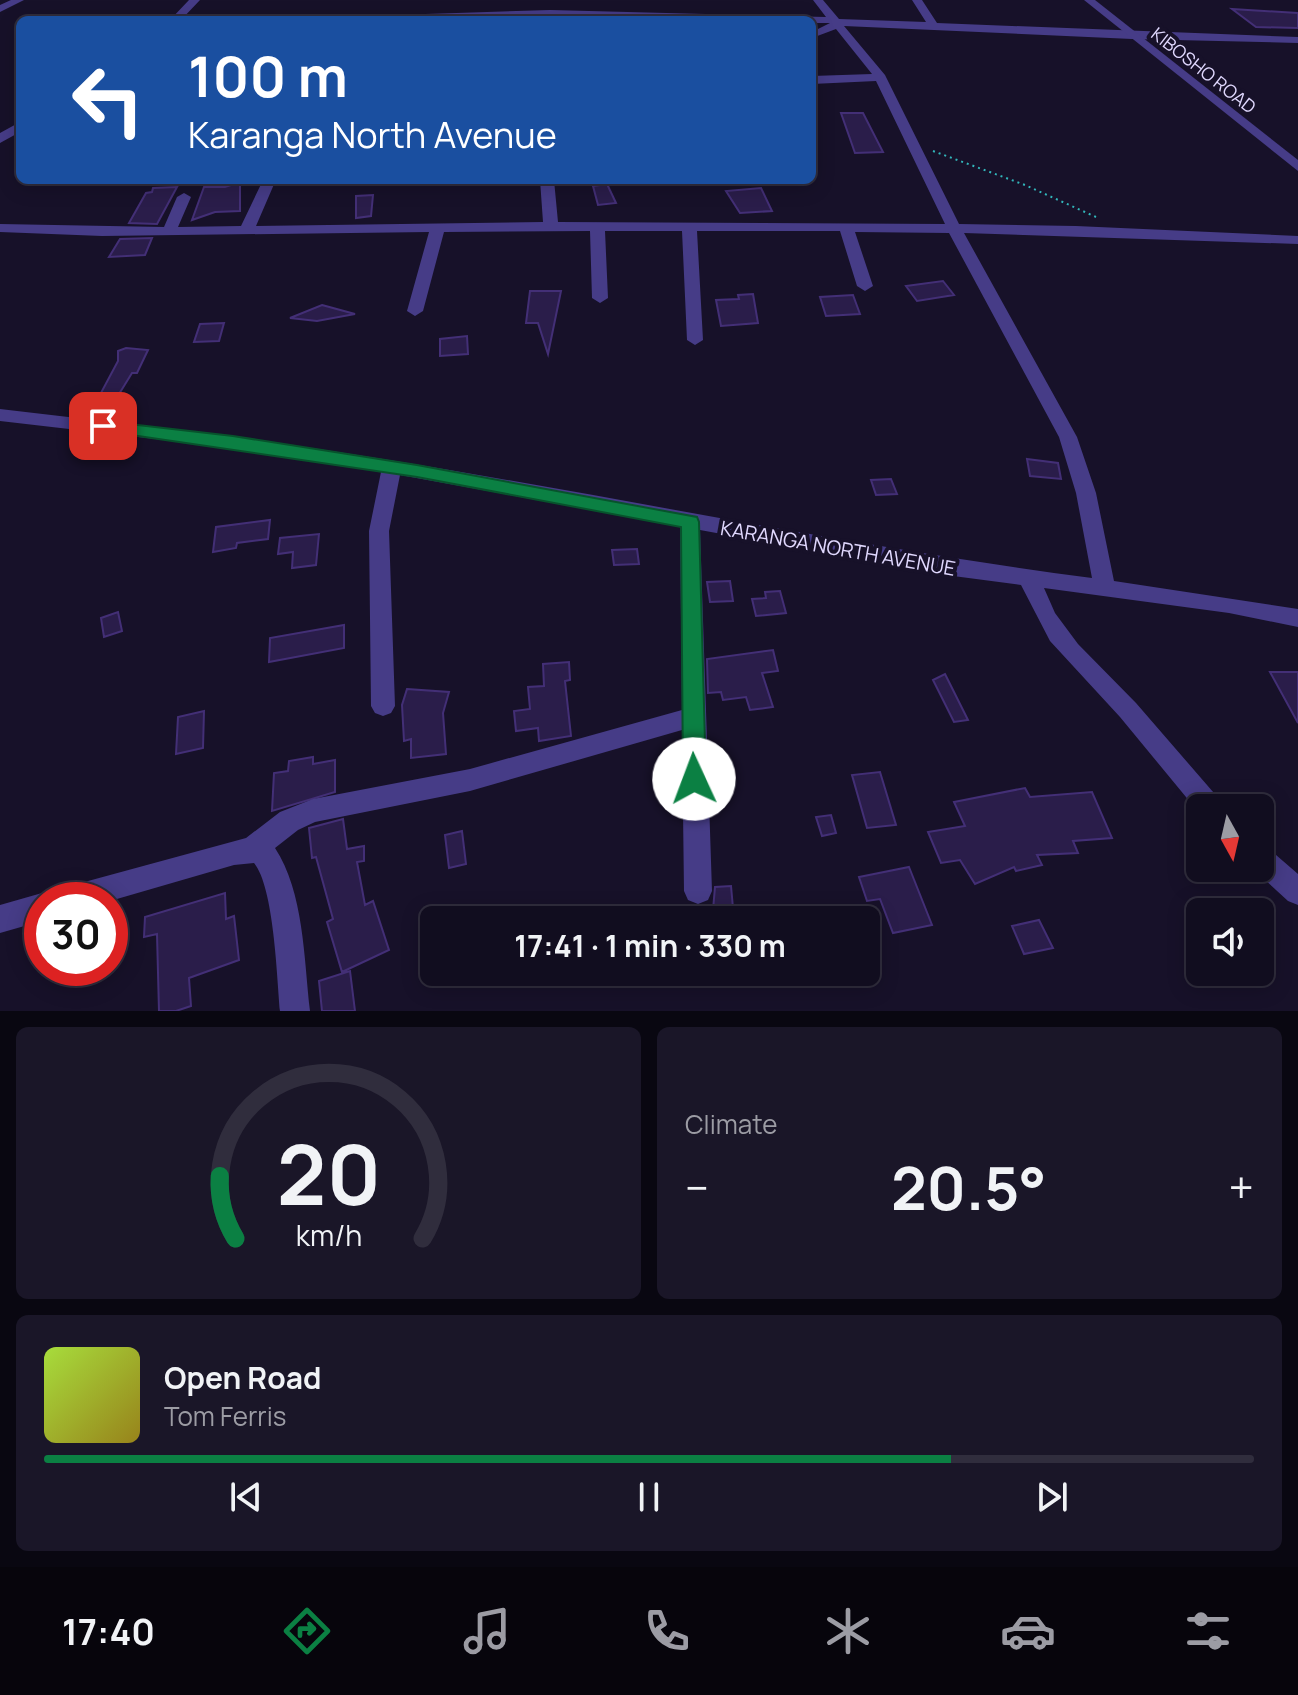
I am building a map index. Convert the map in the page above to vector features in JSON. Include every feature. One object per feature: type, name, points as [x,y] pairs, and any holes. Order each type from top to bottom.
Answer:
[{"type":"street","points":[[0,9],[19,0]]},
{"type":"street","points":[[179,16],[195,0]]},
{"type":"street","points":[[818,0],[880,77],[954,228],[1068,437],[1082,471],[1091,507],[1105,589]]},
{"type":"street","points":[[917,0],[934,26]]},
{"type":"street","name":"KIBOSHO ROAD","points":[[1089,0],[1298,167]]},
{"type":"street","points":[[816,21],[1298,40]]},
{"type":"street","points":[[816,34],[827,31],[836,22]]},
{"type":"street","points":[[816,80],[880,77]]},
{"type":"street","points":[[247,229],[267,184]]},
{"type":"street","points":[[547,184],[551,226]]},
{"type":"street","points":[[169,231],[184,197]]},
{"type":"street","points":[[0,228],[169,231],[551,226],[846,227],[1120,232],[1298,240]]},
{"type":"street","points":[[597,226],[600,298]]},
{"type":"street","points":[[689,227],[695,340]]},
{"type":"street","points":[[846,227],[865,286]]},
{"type":"street","points":[[415,311],[437,229]]},
{"type":"street","name":"KARANGA NORTH AVENUE","points":[[0,415],[233,442],[1030,579],[1298,618]]},
{"type":"street","points":[[383,706],[379,531],[392,467]]},
{"type":"street","points":[[690,522],[698,891]]},
{"type":"street","points":[[1030,579],[1037,606],[1058,638],[1110,690],[1199,794]]},
{"type":"street","points":[[251,850],[289,821],[313,811],[470,780],[692,717]]},
{"type":"street","points":[[128,882],[234,852],[251,850],[264,855],[272,866],[281,903],[295,1011]]},
{"type":"street","points":[[1274,871],[1298,892]]},
{"type":"street","points":[[0,919],[24,912]]},
{"type":"path","points":[[915,146],[946,155],[1083,209],[1120,232]]},
{"type":"building","points":[[1232,9],[1298,13],[1298,28],[1256,27]]},
{"type":"building","points":[[841,113],[863,113],[883,152],[855,153]]},
{"type":"building","points":[[240,184],[240,211],[215,212],[192,220],[204,187]]},
{"type":"building","points":[[607,184],[616,203],[598,205],[593,186]]},
{"type":"building","points":[[177,187],[157,224],[129,223],[146,193],[152,192],[153,188]]},
{"type":"building","points":[[761,188],[772,211],[740,213],[726,191]]},
{"type":"building","points":[[373,195],[371,216],[356,218],[356,196]]},
{"type":"building","points":[[152,238],[145,255],[109,257],[120,239]]},
{"type":"building","points":[[943,281],[954,295],[917,301],[906,286]]},
{"type":"building","points":[[530,291],[561,291],[548,354],[538,323],[526,323]]},
{"type":"building","points":[[753,294],[758,323],[721,326],[716,300],[739,299],[738,295]]},
{"type":"building","points":[[853,295],[860,314],[826,316],[820,297]]},
{"type":"building","points":[[322,305],[355,314],[317,321],[290,318]]},
{"type":"building","points":[[224,323],[219,341],[194,342],[200,324]]},
{"type":"building","points":[[467,336],[468,354],[440,356],[440,339]]},
{"type":"building","points":[[126,348],[148,350],[137,373],[132,373],[111,407],[94,406],[118,361],[118,351]]},
{"type":"building","points":[[1027,459],[1058,463],[1061,479],[1030,476]]},
{"type":"building","points":[[891,479],[897,494],[876,495],[871,480]]},
{"type":"building","points":[[270,520],[268,539],[237,543],[236,548],[213,552],[216,527]]},
{"type":"building","points":[[319,534],[316,565],[292,568],[293,552],[278,554],[280,538]]},
{"type":"building","points":[[637,549],[639,564],[614,565],[612,550]]},
{"type":"building","points":[[730,581],[733,601],[710,602],[707,582]]},
{"type":"building","points":[[780,591],[786,613],[756,616],[752,599],[766,598],[765,592]]},
{"type":"building","points":[[118,612],[122,631],[104,637],[101,618]]},
{"type":"building","points":[[344,625],[344,648],[269,662],[270,638]]},
{"type":"building","points":[[773,650],[778,671],[762,673],[773,707],[750,710],[746,697],[723,700],[721,692],[708,693],[707,659]]},
{"type":"building","points":[[569,662],[570,680],[565,681],[571,736],[539,741],[538,728],[516,731],[514,711],[530,709],[528,687],[544,686],[543,664]]},
{"type":"building","points":[[1270,672],[1298,672],[1298,723]]},
{"type":"building","points":[[945,674],[968,720],[954,722],[933,680]]},
{"type":"building","points":[[407,689],[449,692],[443,713],[446,754],[411,758],[411,739],[404,741],[402,705]]},
{"type":"building","points":[[204,711],[203,748],[176,754],[178,717]]},
{"type":"building","points":[[313,757],[313,764],[335,760],[335,792],[272,811],[274,773],[288,771],[289,761]]},
{"type":"building","points":[[880,772],[896,825],[867,828],[852,775]]},
{"type":"building","points":[[1025,788],[1030,797],[1092,792],[1112,838],[1073,841],[1078,853],[1037,855],[1042,865],[1016,871],[1014,867],[975,884],[960,860],[941,863],[928,832],[965,826],[954,802]]},
{"type":"building","points":[[831,815],[836,833],[822,836],[816,817]]},
{"type":"building","points":[[343,819],[347,849],[364,846],[364,861],[357,862],[365,905],[373,901],[389,950],[342,972],[327,922],[333,919],[316,857],[312,858],[309,828]]},
{"type":"building","points":[[462,831],[466,864],[449,868],[445,835]]},
{"type":"building","points":[[909,867],[932,925],[893,933],[880,899],[867,901],[859,877]]},
{"type":"building","points":[[731,886],[733,906],[713,906],[715,887]]},
{"type":"building","points":[[225,893],[226,919],[234,916],[239,960],[189,978],[191,1006],[176,1011],[159,1011],[157,934],[144,937],[145,917]]},
{"type":"building","points":[[1039,920],[1053,948],[1024,954],[1012,926]]},
{"type":"building","points":[[350,971],[355,1011],[322,1011],[319,981]]},
{"type":"route","points":[[103,426],[233,442],[417,471],[690,522],[694,779]]}]
